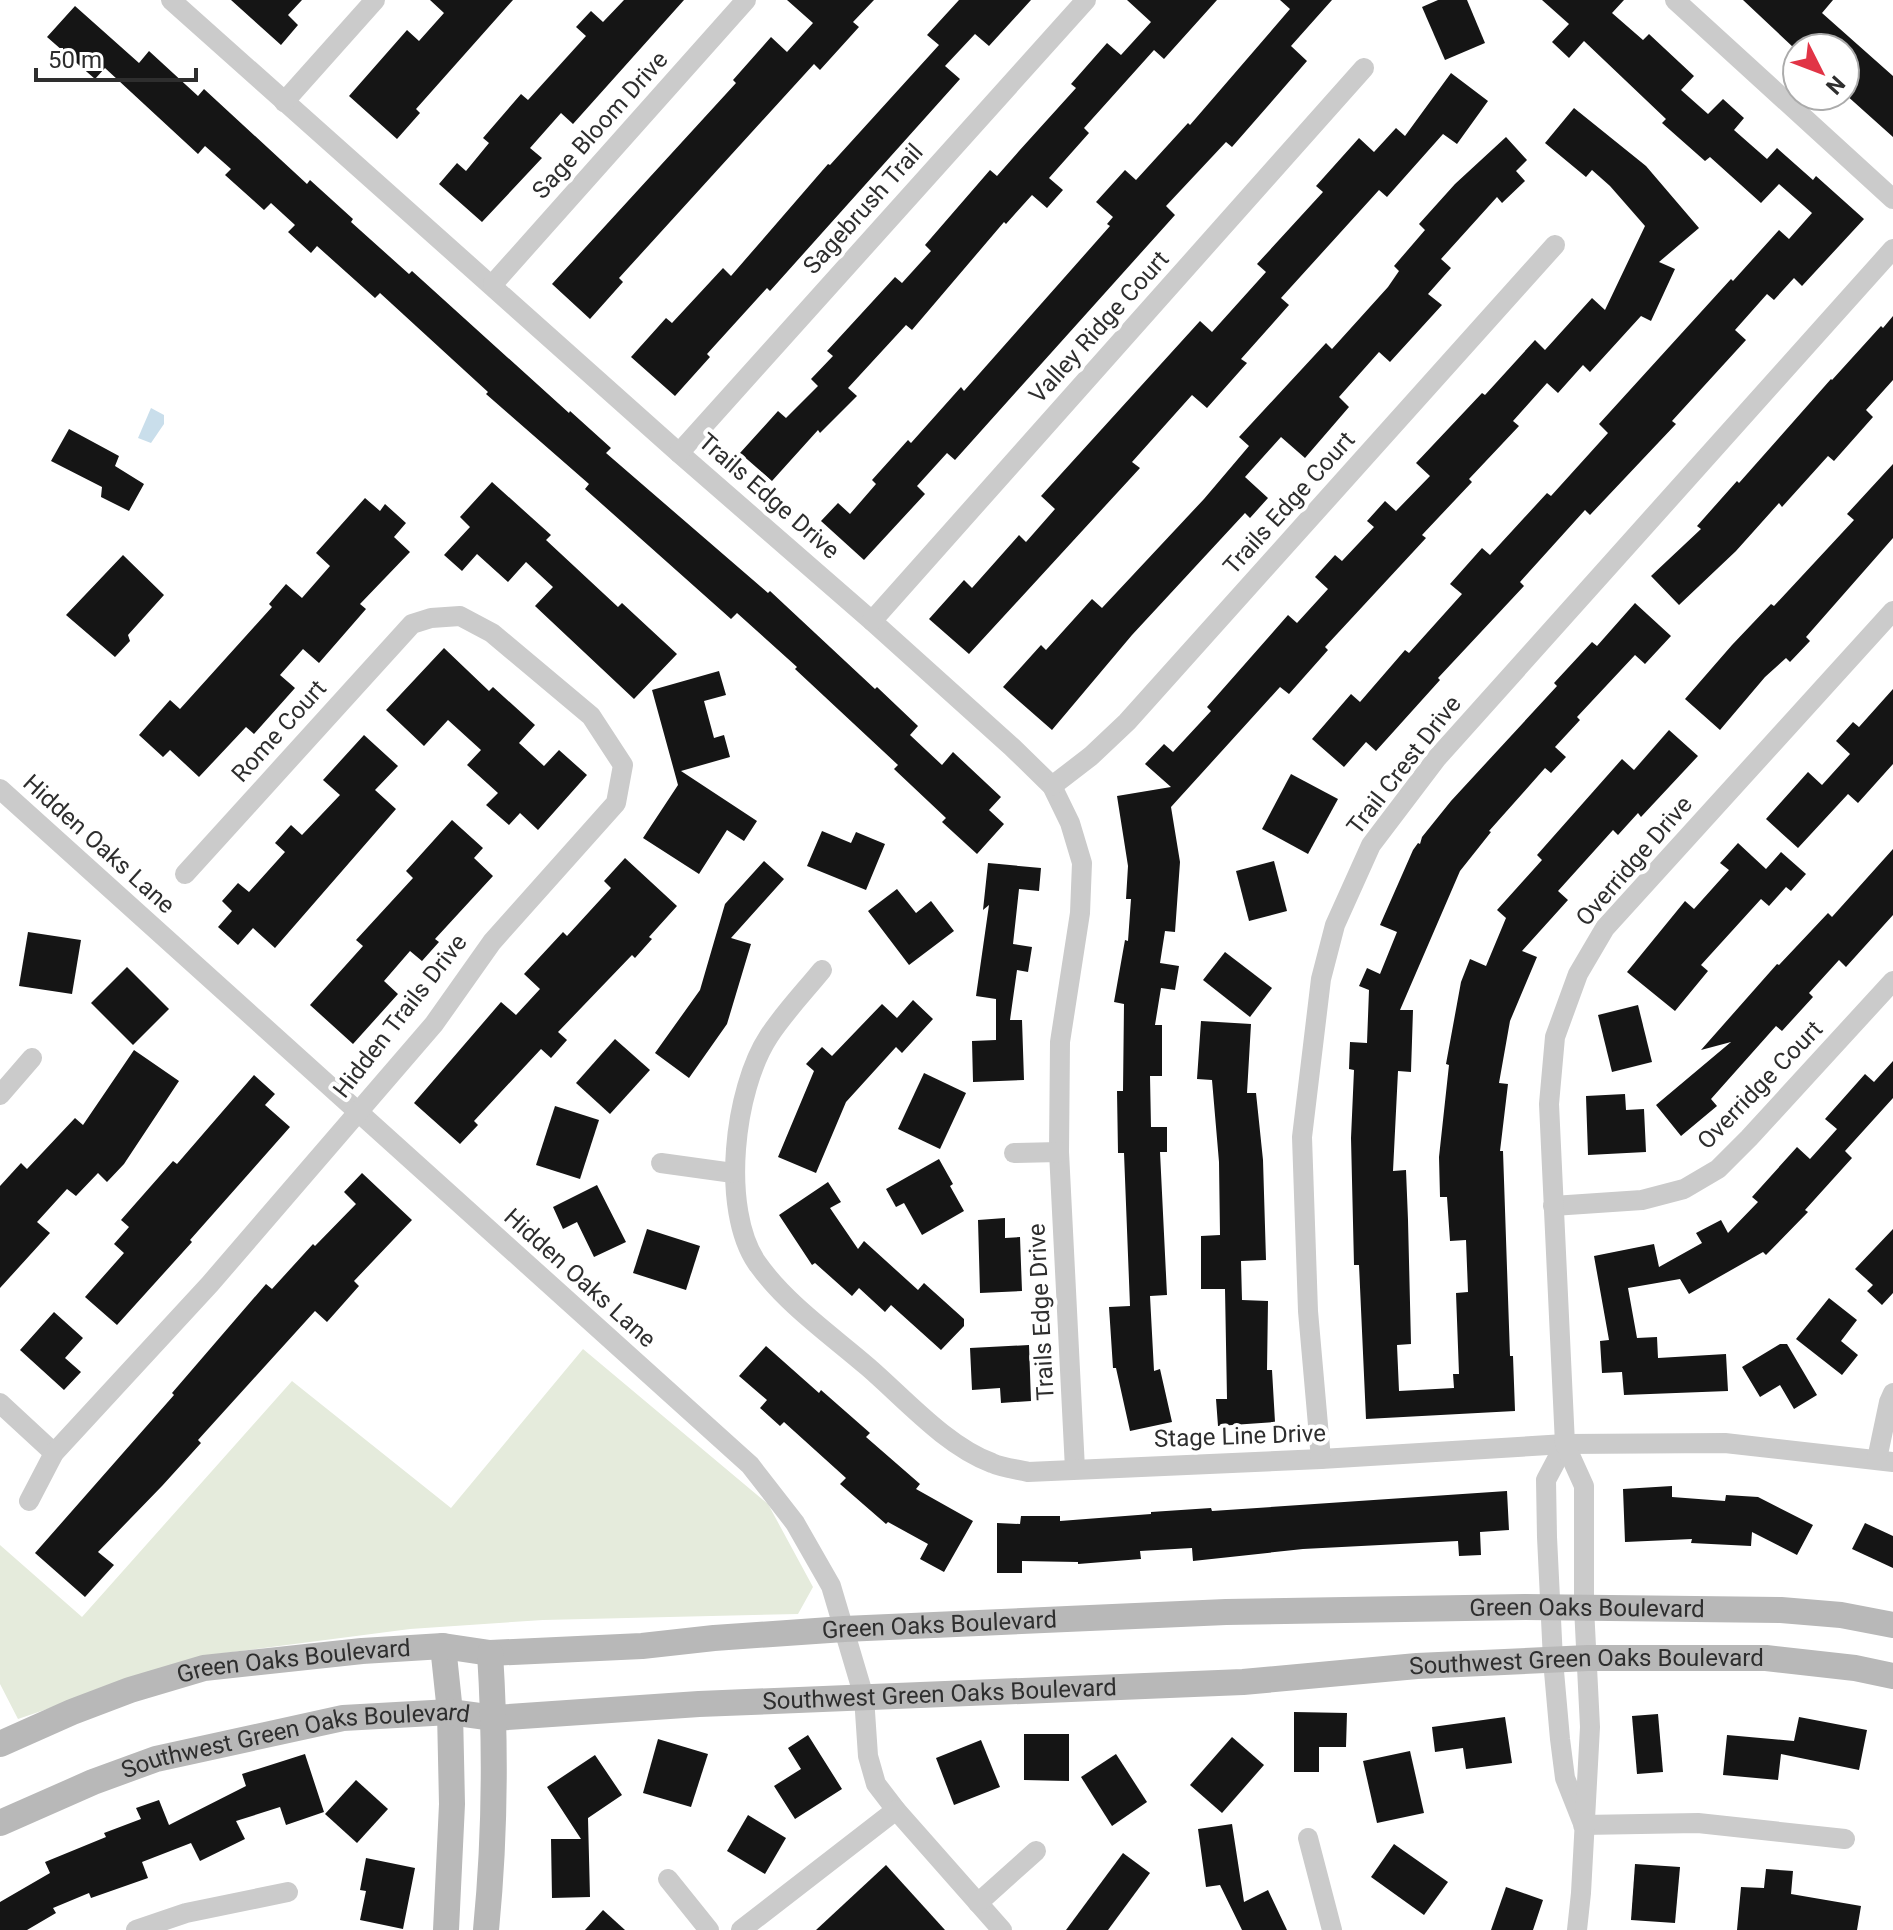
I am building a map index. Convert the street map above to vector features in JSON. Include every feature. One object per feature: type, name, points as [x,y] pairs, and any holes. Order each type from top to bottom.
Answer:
[{"type":"main road","name":"Green Oaks Boulevard","points":[[0,1744],[87,1706],[204,1668],[362,1651],[443,1646],[490,1653],[642,1646],[844,1629],[1226,1612],[1584,1607],[1781,1610],[1841,1615],[1893,1625]]},
{"type":"main road","points":[[443,1646],[450,1712],[452,1804],[446,1930]]},
{"type":"main road","points":[[486,1930],[493,1850],[494,1718],[490,1653]]},
{"type":"main road","name":"Southwest Green Oaks Boulevard","points":[[0,1823],[93,1782],[156,1759],[343,1718],[450,1712],[494,1718],[699,1704],[1243,1682],[1417,1666],[1588,1658],[1766,1658],[1855,1668],[1893,1676]]},
{"type":"street","name":"Trails Edge Drive","points":[[171,0],[872,621],[1052,786],[1070,823],[1082,863],[1080,913],[1060,1042],[1059,1152],[1075,1469]]},
{"type":"street","points":[[284,102],[375,0]]},
{"type":"street","name":"Sage Bloom Drive","points":[[493,284],[746,0]]},
{"type":"street","name":"Sagebrush Trail","points":[[679,453],[1086,0]]},
{"type":"street","points":[[1675,0],[1893,199]]},
{"type":"street","name":"Valley Ridge Court","points":[[872,621],[1364,68]]},
{"type":"street","name":"Trails Edge Court","points":[[1052,786],[1091,756],[1127,722],[1555,245]]},
{"type":"street","name":"Trail Crest Drive","points":[[1321,1459],[1308,1311],[1302,1137],[1321,979],[1335,925],[1352,882],[1371,845],[1437,758],[1893,249]]},
{"type":"street","name":"Overridge Drive","points":[[1577,1930],[1589,1778],[1584,1486],[1565,1444],[1549,1104],[1555,1037],[1578,974],[1605,928],[1893,611]]},
{"type":"street","name":"Hidden Trails Drive","points":[[29,1501],[54,1453],[210,1284],[434,1024],[492,942],[616,803],[623,765],[591,716],[492,633],[460,616],[431,618],[412,624]]},
{"type":"street","name":"Rome Court","points":[[185,874],[412,624]]},
{"type":"street","name":"Hidden Oaks Lane","points":[[0,789],[750,1465],[795,1523],[831,1586],[864,1697],[868,1756],[876,1784],[1002,1930]]},
{"type":"street","name":"Stage Line Drive","points":[[822,970],[768,1037],[748,1083],[733,1173],[737,1212],[756,1262],[789,1297],[958,1446],[993,1464],[1028,1472],[1565,1444],[1725,1443],[1885,1461]]},
{"type":"street","name":"Overridge Court","points":[[1553,1206],[1642,1200],[1684,1189],[1718,1169],[1893,981]]},
{"type":"street","points":[[0,1095],[32,1058]]},
{"type":"street","points":[[1014,1153],[1059,1152]]},
{"type":"street","points":[[661,1163],[733,1173]]},
{"type":"street","points":[[1885,1461],[1889,1402],[1893,1393]]},
{"type":"street","points":[[0,1403],[54,1453]]},
{"type":"street","name":"Overridge Drive","points":[[1565,1444],[1546,1480],[1553,1660],[1565,1778],[1583,1825]]},
{"type":"street","points":[[741,1930],[896,1810]]},
{"type":"street","points":[[1583,1825],[1698,1823],[1845,1839]]},
{"type":"street","points":[[1308,1838],[1332,1930]]},
{"type":"street","points":[[978,1903],[1036,1851]]},
{"type":"street","points":[[668,1879],[709,1930]]},
{"type":"street","points":[[136,1930],[186,1913],[288,1892]]},
{"type":"green space","points":[[583,1349],[768,1504],[813,1587],[798,1614],[543,1620],[410,1629],[202,1656],[18,1719],[0,1684],[0,1545],[82,1617],[292,1381],[451,1508]]},
{"type":"water","points":[[151,408],[164,415],[164,424],[151,443],[138,438]]},
{"type":"building","points":[[231,0],[302,0],[288,15],[298,25],[281,45]]},
{"type":"building","points":[[430,0],[513,0],[416,109],[420,113],[397,139],[349,96],[407,30],[419,41],[444,13]]},
{"type":"building","points":[[624,0],[684,0],[573,124],[561,113],[530,148],[542,158],[482,222],[439,184],[457,163],[466,171],[489,143],[483,138],[521,94],[528,100],[586,36],[576,27],[591,11],[603,22]]},
{"type":"building","points":[[787,0],[874,0],[853,22],[859,27],[820,70],[814,64],[619,278],[623,282],[590,319],[552,284],[736,83],[733,80],[771,37],[787,52],[813,23]]},
{"type":"building","points":[[959,0],[1031,0],[989,46],[975,34],[945,66],[960,79],[770,291],[767,288],[707,354],[710,357],[675,396],[631,357],[666,318],[672,323],[723,268],[731,276],[828,164],[939,45],[927,35]]},
{"type":"building","points":[[1127,0],[1217,0],[1164,59],[1154,50],[1084,128],[1089,133],[1049,178],[1063,190],[1047,208],[1032,195],[1006,224],[1004,222],[912,330],[906,325],[848,388],[857,396],[820,433],[818,430],[772,481],[740,453],[778,411],[786,418],[818,386],[811,379],[833,356],[827,351],[895,277],[902,283],[931,251],[925,245],[990,170],[997,176],[1076,88],[1071,84],[1107,43],[1121,55],[1151,22]]},
{"type":"building","points":[[1280,0],[1332,0],[1291,46],[1307,61],[1232,147],[1226,142],[1166,206],[1175,215],[955,460],[947,453],[917,486],[925,494],[864,560],[821,521],[838,503],[850,514],[876,484],[872,480],[908,440],[911,443],[961,387],[964,391],[1110,226],[1107,224],[1113,217],[1096,202],[1125,170],[1136,180],[1188,123],[1190,125],[1290,9]]},
{"type":"building","points":[[1438,0],[1467,0],[1485,43],[1445,60],[1422,7]]},
{"type":"building","points":[[1542,0],[1624,0],[1612,13],[1643,40],[1649,34],[1694,76],[1681,90],[1708,114],[1723,99],[1744,118],[1734,130],[1767,159],[1777,148],[1813,180],[1816,176],[1864,219],[1802,286],[1794,278],[1774,300],[1767,294],[1735,330],[1746,340],[1672,421],[1676,424],[1590,515],[1585,510],[1520,582],[1524,586],[1438,678],[1440,680],[1376,751],[1366,742],[1344,767],[1312,739],[1351,694],[1360,702],[1405,650],[1409,653],[1462,594],[1450,584],[1482,548],[1490,555],[1547,493],[1551,496],[1608,433],[1599,424],[1731,279],[1733,281],[1779,230],[1789,239],[1812,213],[1779,184],[1761,203],[1710,157],[1705,161],[1662,123],[1666,119],[1584,41],[1569,58],[1552,42],[1569,24]]},
{"type":"building","points":[[1743,0],[1833,0],[1822,13],[1843,32],[1781,32],[1781,36]]},
{"type":"building","points":[[75,6],[139,63],[149,51],[198,96],[204,89],[307,184],[310,180],[409,274],[412,271],[611,448],[606,453],[768,593],[770,591],[875,689],[877,687],[918,726],[910,735],[942,765],[953,752],[1001,797],[989,810],[1004,824],[977,854],[942,822],[946,818],[894,769],[898,765],[795,669],[797,667],[737,613],[731,619],[585,489],[589,484],[486,394],[488,392],[380,293],[375,298],[317,246],[311,253],[288,232],[295,225],[271,203],[264,210],[225,175],[231,169],[205,146],[198,154],[105,68],[95,79],[47,37]]},
{"type":"building","points":[[1861,48],[1893,76],[1893,137],[1861,108]]},
{"type":"building","points":[[1451,73],[1488,101],[1457,144],[1443,134],[1387,197],[1379,190],[1281,298],[1289,305],[1241,359],[1247,363],[1207,408],[1192,395],[1132,462],[1140,468],[969,654],[929,619],[964,580],[972,588],[1019,535],[1026,542],[1055,509],[1041,496],[1200,321],[1212,332],[1266,272],[1257,264],[1323,192],[1316,186],[1359,138],[1374,152],[1396,128],[1405,136]]},
{"type":"building","points":[[1574,108],[1646,166],[1699,228],[1659,262],[1675,269],[1651,321],[1641,316],[1590,372],[1583,365],[1558,393],[1547,383],[1513,421],[1519,426],[1469,479],[1472,482],[1422,535],[1426,538],[1325,647],[1328,650],[1289,694],[1280,687],[1171,807],[1180,862],[1175,932],[1165,931],[1160,963],[1179,966],[1175,990],[1161,988],[1155,1025],[1162,1025],[1162,1076],[1150,1076],[1151,1127],[1167,1127],[1167,1152],[1160,1152],[1167,1295],[1150,1296],[1154,1371],[1160,1369],[1172,1422],[1130,1431],[1116,1368],[1113,1368],[1109,1307],[1130,1306],[1124,1153],[1118,1153],[1117,1091],[1123,1091],[1124,1004],[1114,1002],[1125,940],[1128,941],[1131,899],[1126,899],[1128,866],[1117,796],[1171,787],[1145,764],[1164,744],[1173,752],[1211,711],[1207,707],[1288,615],[1297,623],[1328,589],[1315,577],[1335,555],[1342,561],[1374,527],[1367,521],[1385,501],[1396,511],[1430,476],[1416,463],[1535,340],[1545,350],[1592,298],[1605,310],[1645,226],[1592,170],[1586,177],[1545,143]]},
{"type":"building","points":[[1506,137],[1527,160],[1516,171],[1525,181],[1502,203],[1497,197],[1441,259],[1451,268],[1428,294],[1442,305],[1390,362],[1379,352],[1339,397],[1349,407],[1305,458],[1281,437],[1245,477],[1268,498],[1250,518],[1245,513],[1132,635],[1052,730],[1003,687],[1041,645],[1046,650],[1092,599],[1102,608],[1204,499],[1249,446],[1239,437],[1326,343],[1332,349],[1388,287],[1399,271],[1394,266],[1425,230],[1419,224],[1455,184]]},
{"type":"building","points":[[1893,316],[1893,380],[1866,410],[1873,417],[1834,461],[1828,456],[1782,507],[1779,503],[1736,551],[1679,605],[1651,576],[1701,529],[1697,526],[1737,481],[1739,483],[1831,379]]},
{"type":"building","points":[[69,429],[119,456],[115,466],[144,484],[129,511],[101,497],[102,487],[51,461]]},
{"type":"building","points":[[1893,464],[1893,538],[1806,637],[1810,641],[1790,662],[1786,658],[1765,677],[1720,730],[1685,699],[1732,645],[1771,604],[1774,606],[1854,520],[1847,514]]},
{"type":"building","points":[[492,482],[551,535],[546,540],[618,607],[622,603],[677,654],[634,699],[535,606],[553,587],[526,562],[508,582],[477,554],[462,571],[444,555],[470,527],[460,517]]},
{"type":"building","points":[[365,498],[380,511],[385,504],[406,523],[394,537],[410,552],[360,604],[366,609],[319,663],[303,649],[280,675],[295,688],[254,734],[246,727],[199,777],[170,750],[163,757],[139,735],[170,700],[180,709],[272,607],[269,604],[286,584],[302,598],[330,566],[316,553]]},
{"type":"building","points":[[123,555],[164,595],[128,635],[130,641],[115,657],[66,615]]},
{"type":"building","points":[[1635,603],[1671,636],[1645,664],[1635,655],[1577,717],[1580,720],[1555,747],[1566,757],[1551,773],[1545,768],[1489,831],[1460,871],[1400,1010],[1413,1010],[1411,1072],[1398,1071],[1393,1171],[1406,1170],[1408,1220],[1411,1344],[1397,1345],[1399,1391],[1454,1388],[1453,1374],[1459,1374],[1456,1293],[1468,1292],[1466,1240],[1450,1241],[1447,1197],[1440,1197],[1439,1157],[1449,1065],[1446,1064],[1461,982],[1470,959],[1486,966],[1506,918],[1497,910],[1542,860],[1537,855],[1622,759],[1634,770],[1669,730],[1698,756],[1641,817],[1638,813],[1618,835],[1613,830],[1558,891],[1568,900],[1522,951],[1537,957],[1510,1021],[1499,1083],[1508,1084],[1500,1151],[1503,1151],[1510,1356],[1513,1356],[1515,1411],[1366,1419],[1359,1265],[1354,1265],[1351,1138],[1354,1070],[1349,1069],[1350,1042],[1367,1043],[1369,990],[1359,986],[1367,968],[1380,974],[1397,932],[1380,925],[1413,850],[1422,837],[1557,686],[1554,683],[1592,642],[1597,646]]},
{"type":"building","points":[[444,648],[489,691],[493,687],[535,725],[519,743],[544,766],[559,750],[587,775],[538,830],[520,813],[509,825],[486,805],[498,793],[467,765],[481,750],[448,720],[424,746],[386,710]]},
{"type":"building","points":[[719,671],[726,695],[704,701],[714,738],[724,735],[730,757],[681,771],[757,821],[744,841],[727,830],[699,874],[643,838],[678,785],[652,690]]},
{"type":"building","points":[[1893,689],[1893,764],[1858,803],[1848,794],[1798,848],[1766,819],[1808,772],[1822,785],[1850,754],[1836,741],[1853,722],[1859,727]]},
{"type":"building","points":[[364,735],[398,766],[375,790],[396,809],[275,948],[253,928],[238,945],[218,927],[232,911],[222,901],[238,883],[249,892],[285,852],[275,843],[291,825],[302,835],[340,795],[323,780]]},
{"type":"building","points":[[1291,774],[1338,799],[1308,854],[1262,829]]},
{"type":"building","points":[[452,820],[483,848],[474,858],[493,876],[435,939],[439,942],[422,961],[410,951],[384,981],[398,994],[353,1044],[310,1005],[363,946],[356,940],[413,878],[406,871]]},
{"type":"building","points":[[822,831],[851,843],[856,832],[885,844],[866,890],[807,866]]},
{"type":"building","points":[[1738,843],[1766,869],[1781,852],[1806,874],[1791,891],[1786,887],[1769,906],[1761,899],[1701,965],[1708,971],[1675,1011],[1627,972],[1685,901],[1694,909],[1729,870],[1720,863]]},
{"type":"building","points":[[1893,849],[1893,915],[1846,967],[1839,960],[1809,993],[1813,997],[1782,1031],[1776,1026],[1711,1099],[1717,1106],[1681,1136],[1656,1105],[1731,1042],[1701,1050],[1777,964],[1828,913],[1832,917]]},
{"type":"building","points":[[625,858],[677,906],[635,958],[632,955],[558,1032],[567,1040],[551,1058],[541,1049],[474,1121],[478,1125],[460,1144],[414,1103],[501,1002],[516,1015],[540,989],[524,974],[563,932],[567,936],[611,888],[604,881]]},
{"type":"building","points":[[764,861],[784,879],[731,938],[751,944],[727,1024],[689,1078],[655,1053],[700,990],[725,904]]},
{"type":"building","points":[[1274,861],[1287,911],[1249,921],[1236,871]]},
{"type":"building","points":[[988,863],[1041,868],[1039,891],[1019,889],[1013,944],[1032,947],[1028,972],[1017,970],[1010,1020],[1022,1020],[1024,1080],[973,1082],[972,1041],[996,1040],[996,999],[976,996],[989,905],[983,910]]},
{"type":"building","points":[[897,889],[916,913],[931,901],[954,931],[909,965],[868,911]]},
{"type":"building","points":[[28,932],[81,940],[72,994],[19,986]]},
{"type":"building","points":[[1225,952],[1272,988],[1250,1017],[1203,980]]},
{"type":"building","points":[[127,967],[169,1009],[133,1045],[91,1003]]},
{"type":"building","points":[[913,1000],[933,1019],[902,1053],[896,1047],[846,1102],[816,1173],[778,1157],[814,1071],[806,1064],[822,1047],[832,1056],[882,1004],[897,1018]]},
{"type":"building","points":[[1638,1005],[1652,1062],[1612,1072],[1598,1015]]},
{"type":"building","points":[[1201,1021],[1251,1024],[1247,1093],[1256,1093],[1263,1160],[1266,1260],[1241,1261],[1242,1300],[1268,1301],[1267,1370],[1272,1370],[1275,1422],[1218,1426],[1216,1399],[1227,1399],[1225,1289],[1201,1289],[1201,1236],[1220,1235],[1219,1162],[1212,1080],[1197,1079]]},
{"type":"building","points":[[615,1039],[650,1070],[610,1114],[576,1083]]},
{"type":"building","points":[[134,1050],[179,1081],[124,1164],[107,1182],[98,1173],[76,1196],[67,1189],[37,1222],[50,1233],[0,1288],[0,1186],[21,1163],[27,1169],[75,1118],[83,1125]]},
{"type":"building","points":[[1893,1061],[1893,1098],[1845,1151],[1852,1158],[1805,1210],[1808,1212],[1766,1255],[1763,1252],[1689,1294],[1680,1279],[1628,1288],[1637,1338],[1657,1337],[1658,1358],[1726,1354],[1728,1391],[1624,1395],[1622,1372],[1602,1373],[1600,1341],[1609,1340],[1594,1256],[1654,1244],[1659,1267],[1702,1243],[1696,1233],[1721,1220],[1728,1233],[1758,1202],[1752,1197],[1797,1147],[1810,1159],[1837,1129],[1825,1119],[1865,1074],[1874,1082]]},
{"type":"building","points":[[924,1073],[966,1093],[940,1149],[898,1129]]},
{"type":"building","points":[[254,1075],[275,1094],[265,1105],[290,1127],[117,1325],[85,1297],[124,1253],[114,1244],[129,1227],[121,1220],[173,1161],[177,1164]]},
{"type":"building","points":[[1625,1094],[1626,1110],[1644,1109],[1646,1152],[1588,1155],[1586,1096]]},
{"type":"building","points":[[555,1106],[599,1120],[580,1179],[536,1165]]},
{"type":"building","points":[[939,1159],[964,1211],[922,1235],[904,1203],[896,1207],[886,1189]]},
{"type":"building","points":[[362,1173],[412,1220],[354,1281],[359,1286],[327,1322],[315,1311],[198,1440],[201,1443],[98,1552],[114,1565],[85,1597],[35,1553],[174,1395],[172,1393],[266,1284],[272,1289],[313,1244],[315,1246],[356,1204],[344,1192]]},
{"type":"building","points":[[828,1182],[841,1202],[830,1208],[858,1249],[864,1241],[918,1290],[924,1283],[964,1319],[964,1326],[941,1350],[891,1305],[885,1312],[859,1288],[852,1296],[815,1263],[812,1265],[779,1215]]},
{"type":"building","points":[[597,1185],[626,1242],[594,1257],[577,1222],[563,1229],[553,1207]]},
{"type":"building","points":[[1005,1218],[1005,1238],[1020,1237],[1022,1291],[980,1293],[978,1220]]},
{"type":"building","points":[[647,1229],[700,1246],[686,1290],[633,1273]]},
{"type":"building","points":[[1893,1229],[1893,1293],[1882,1305],[1867,1291],[1873,1285],[1855,1269]]},
{"type":"building","points":[[1829,1298],[1857,1320],[1841,1341],[1858,1355],[1842,1375],[1796,1339]]},
{"type":"building","points":[[54,1312],[83,1338],[65,1358],[81,1372],[64,1390],[20,1350]]},
{"type":"building","points":[[1780,1344],[1787,1344],[1817,1395],[1794,1409],[1780,1385],[1760,1397],[1742,1367]]},
{"type":"building","points":[[1029,1345],[1031,1401],[1001,1403],[1000,1388],[972,1390],[970,1348]]},
{"type":"building","points":[[766,1346],[870,1433],[866,1437],[920,1484],[916,1489],[973,1521],[944,1572],[920,1559],[928,1544],[888,1522],[886,1524],[840,1484],[846,1478],[784,1422],[780,1426],[760,1408],[767,1400],[739,1376]]},
{"type":"building","points":[[1672,1486],[1672,1497],[1725,1501],[1726,1495],[1758,1497],[1813,1525],[1797,1555],[1752,1532],[1751,1546],[1691,1543],[1692,1539],[1625,1542],[1623,1489]]},
{"type":"building","points":[[1507,1491],[1509,1530],[1480,1532],[1481,1555],[1459,1556],[1458,1541],[1303,1549],[1193,1561],[1192,1548],[1140,1551],[1141,1559],[1078,1564],[1022,1561],[1022,1573],[997,1573],[997,1523],[1020,1524],[1021,1516],[1060,1516],[1060,1521],[1151,1512],[1211,1508],[1212,1511]]},
{"type":"building","points":[[1865,1523],[1893,1536],[1893,1568],[1852,1549]]},
{"type":"building","points":[[1294,1712],[1347,1713],[1346,1747],[1319,1747],[1319,1772],[1294,1772]]},
{"type":"building","points":[[1658,1714],[1663,1772],[1637,1774],[1632,1716]]},
{"type":"building","points":[[1505,1717],[1512,1763],[1466,1769],[1463,1748],[1435,1752],[1432,1727]]},
{"type":"building","points":[[1799,1717],[1867,1730],[1859,1770],[1781,1754],[1778,1780],[1723,1775],[1727,1735],[1794,1741]]},
{"type":"building","points":[[1024,1734],[1069,1734],[1069,1781],[1024,1780]]},
{"type":"building","points":[[808,1735],[842,1789],[795,1819],[774,1786],[801,1769],[788,1748]]},
{"type":"building","points":[[1232,1737],[1264,1765],[1222,1813],[1190,1785]]},
{"type":"building","points":[[658,1739],[708,1754],[691,1807],[643,1793]]},
{"type":"building","points":[[981,1740],[1000,1787],[954,1805],[936,1758]]},
{"type":"building","points":[[1410,1751],[1424,1813],[1377,1823],[1363,1761]]},
{"type":"building","points":[[305,1754],[324,1812],[286,1825],[280,1807],[236,1821],[245,1839],[200,1861],[191,1843],[142,1862],[148,1878],[91,1898],[89,1893],[53,1908],[56,1913],[27,1930],[0,1930],[0,1902],[50,1873],[45,1862],[141,1819],[136,1808],[159,1800],[169,1825],[246,1786],[242,1774]]},
{"type":"building","points":[[1116,1754],[1147,1802],[1112,1826],[1081,1777]]},
{"type":"building","points":[[595,1755],[622,1795],[588,1818],[590,1897],[552,1898],[551,1839],[581,1839],[547,1787]]},
{"type":"building","points":[[356,1780],[388,1809],[357,1843],[325,1814]]},
{"type":"building","points":[[748,1815],[786,1838],[765,1874],[727,1851]]},
{"type":"building","points":[[1232,1824],[1244,1902],[1268,1890],[1287,1930],[1242,1930],[1220,1885],[1206,1887],[1198,1829]]},
{"type":"building","points":[[1394,1844],[1448,1882],[1424,1915],[1371,1877]]},
{"type":"building","points":[[1123,1853],[1150,1873],[1108,1930],[1066,1930]]},
{"type":"building","points":[[366,1858],[415,1868],[403,1929],[360,1920],[366,1891],[360,1890]]},
{"type":"building","points":[[1635,1864],[1680,1867],[1675,1923],[1631,1920]]},
{"type":"building","points":[[886,1865],[945,1930],[816,1930]]},
{"type":"building","points":[[1766,1869],[1793,1871],[1791,1894],[1861,1906],[1857,1930],[1737,1930],[1741,1887],[1764,1888]]},
{"type":"building","points":[[1506,1887],[1543,1900],[1533,1930],[1491,1930]]},
{"type":"building","points":[[603,1910],[625,1930],[585,1930]]}]
